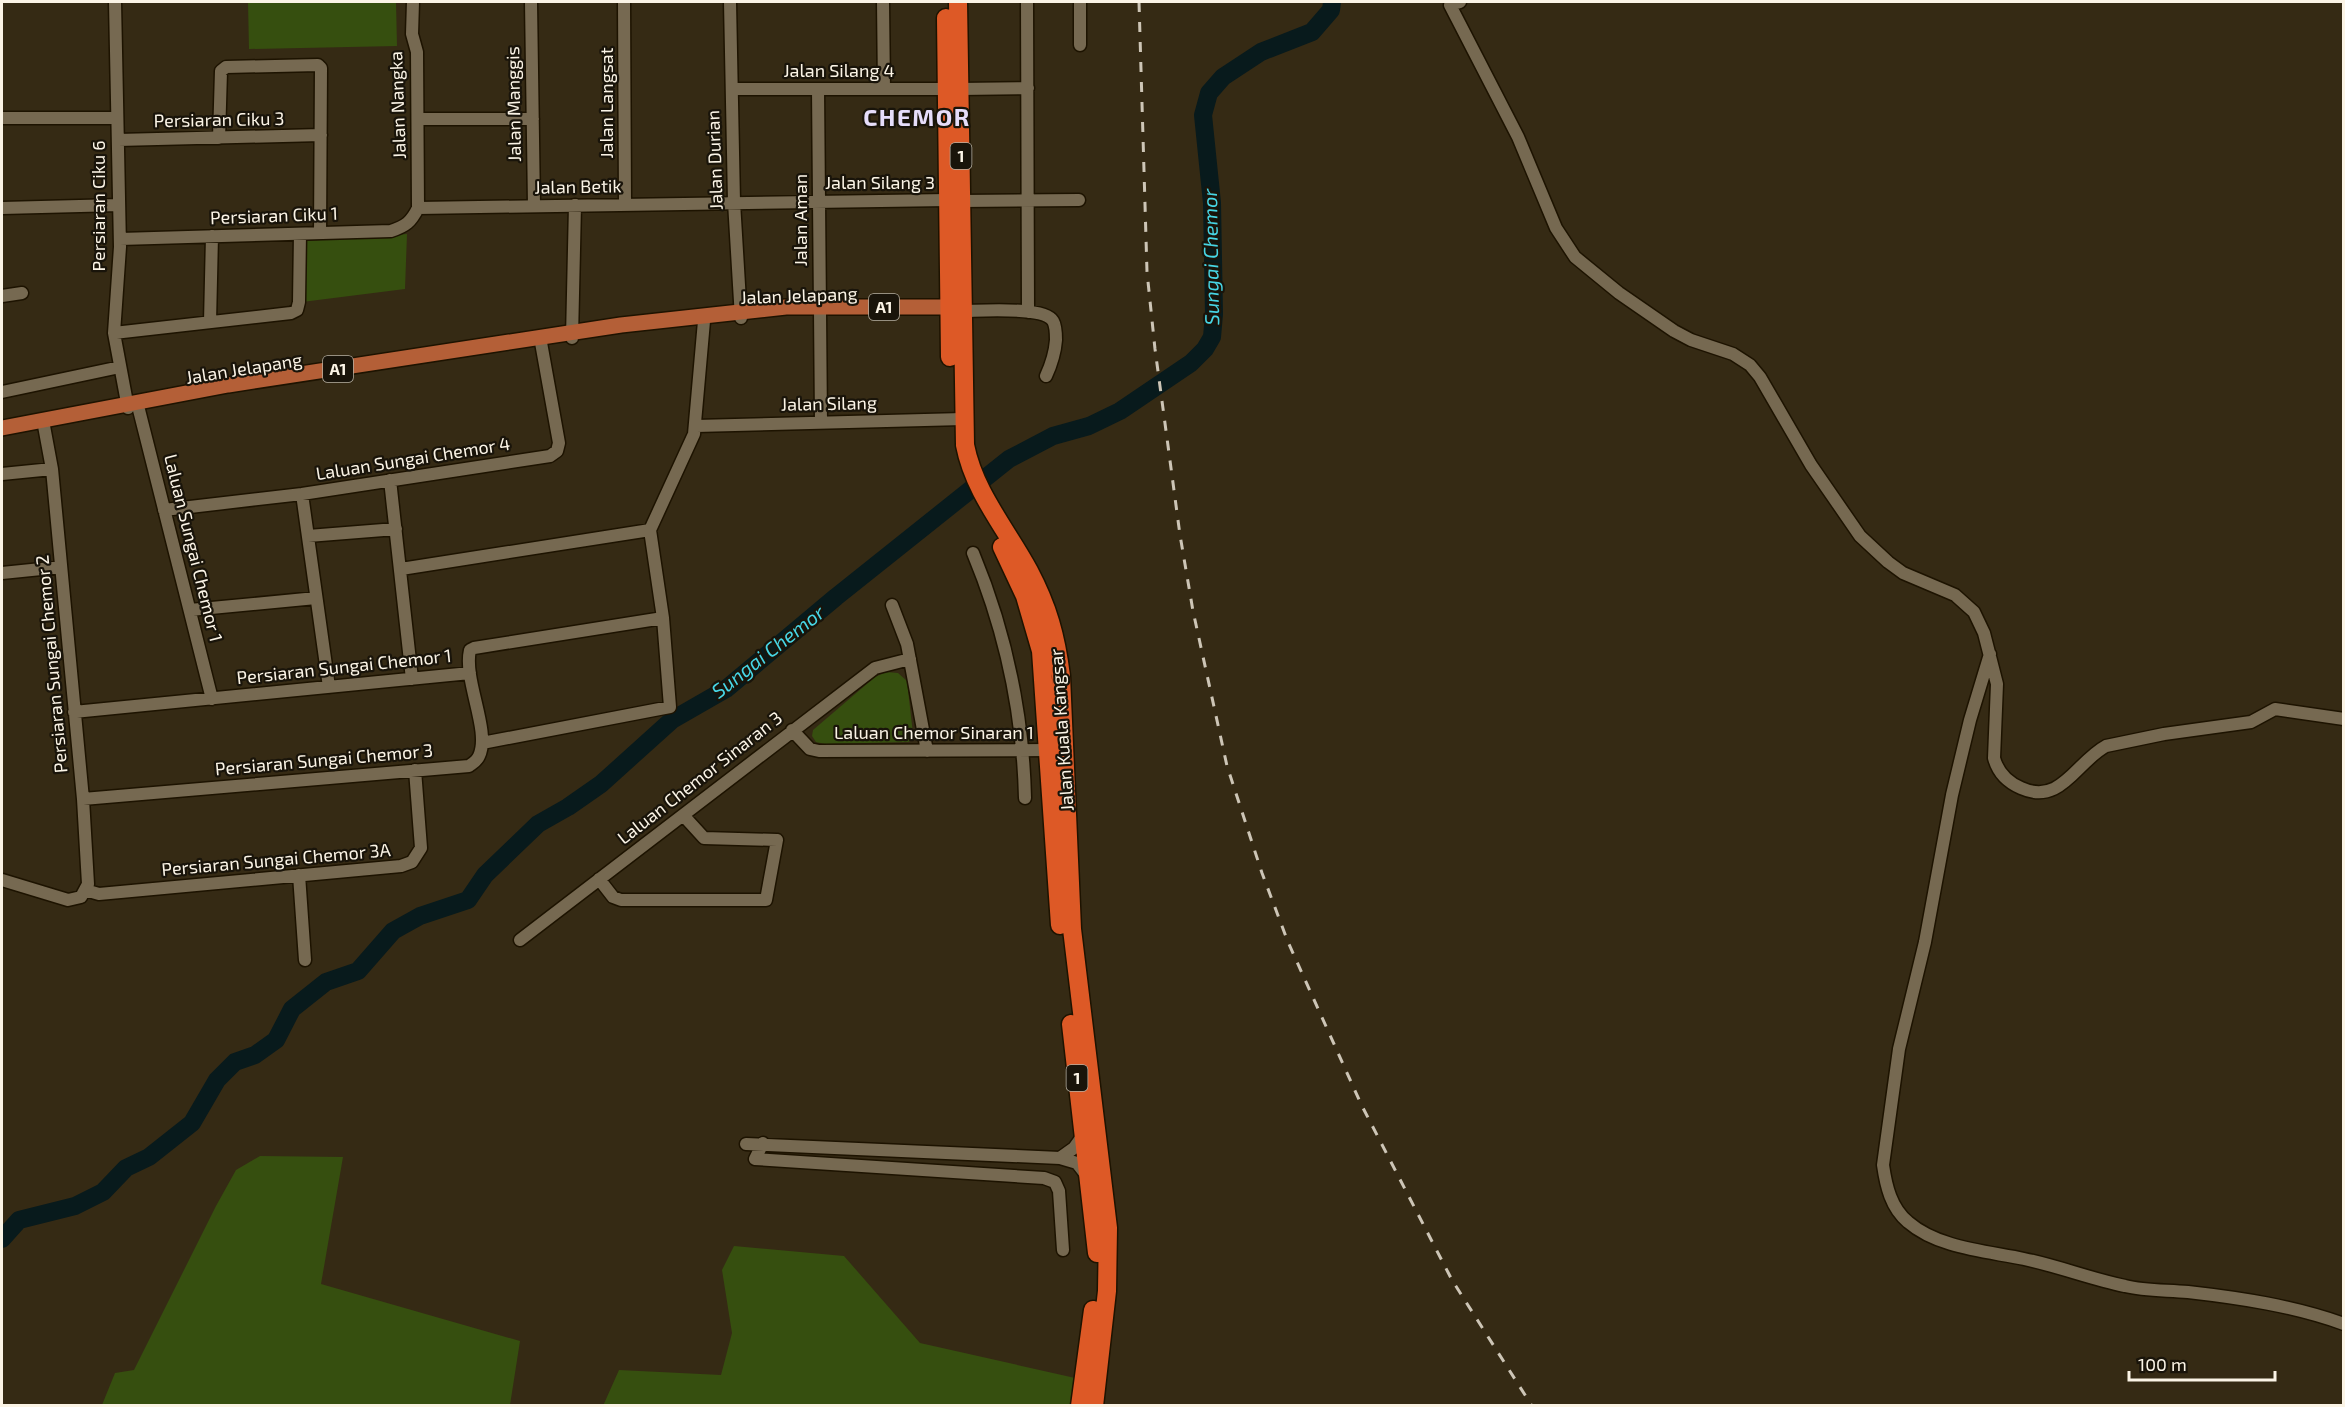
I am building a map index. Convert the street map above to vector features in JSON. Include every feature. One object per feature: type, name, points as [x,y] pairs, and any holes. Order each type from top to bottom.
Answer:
[{"type":"highway","name":"Jalan Kuala Kangsar","points":[[946,2],[953,89],[955,201],[953,310],[957,420],[965,446],[967,471],[1017,576],[1037,633],[1044,674],[1060,932],[1090,1179],[1097,1266],[1080,1406]]},
{"type":"highway","name":"Jalan Kuala Kangsar","points":[[953,89],[958,2]]},
{"type":"highway","name":"Jalan Kuala Kangsar","points":[[984,505],[1039,590],[1058,647],[1064,707],[1073,937],[1108,1228],[1107,1291],[1094,1406]]},
{"type":"highway","points":[[1058,647],[1057,732],[1048,750],[1058,762],[1066,793]]},
{"type":"main road","name":"Jalan Jelapang","points":[[2,428],[572,335],[741,315],[820,310],[953,310]]},
{"type":"main road","name":"Jalan Jelapang","points":[[572,335],[741,315]]},
{"type":"main road","name":"Jalan Jelapang","points":[[2,435],[132,405]]},
{"type":"street","name":"Persiaran Ciku 6","points":[[115,2],[120,239],[114,333],[120,367],[132,405]]},
{"type":"street","name":"Jalan Nangka","points":[[413,2],[412,34],[417,52],[418,208]]},
{"type":"street","name":"Jalan Manggis","points":[[531,2],[534,206]]},
{"type":"street","name":"Jalan Langsat","points":[[624,2],[626,204]]},
{"type":"street","name":"Jalan Durian","points":[[730,2],[741,315]]},
{"type":"street","points":[[883,2],[884,89]]},
{"type":"street","points":[[1027,2],[1028,312]]},
{"type":"street","points":[[1080,2],[1080,45]]},
{"type":"street","points":[[1460,2],[1450,5],[1518,137],[1556,228],[1575,257],[1674,331],[1691,340],[1733,354],[1750,365],[1760,377],[1811,465],[1860,536],[1881,557],[1903,573],[1955,595],[1966,603],[1980,621],[1998,684],[1993,746],[1997,768],[2013,785],[2037,793],[2048,793],[2057,788],[2098,751],[2106,747],[2163,734],[2251,722],[2275,709],[2343,718]]},
{"type":"street","points":[[219,138],[220,71],[226,67],[318,65],[321,68],[320,233]]},
{"type":"street","name":"Jalan Silang 4","points":[[732,89],[1028,88]]},
{"type":"street","name":"Jalan Aman","points":[[818,89],[821,422]]},
{"type":"street","points":[[2,118],[117,118]]},
{"type":"street","points":[[418,119],[533,119]]},
{"type":"street","name":"Persiaran Ciku 3","points":[[118,141],[321,135]]},
{"type":"street","name":"Jalan Silang 3","points":[[737,202],[1079,200]]},
{"type":"street","name":"Jalan Betik","points":[[418,208],[737,202]]},
{"type":"street","points":[[2,208],[119,205]]},
{"type":"street","points":[[572,335],[575,205]]},
{"type":"street","name":"Persiaran Ciku 1","points":[[120,239],[391,231],[405,227],[418,208]]},
{"type":"street","points":[[114,333],[291,313],[297,310],[300,234]]},
{"type":"street","points":[[210,322],[212,236]]},
{"type":"street","points":[[2,296],[22,293]]},
{"type":"street","points":[[953,310],[1044,314],[1053,321],[1056,332],[1055,355],[1046,375]]},
{"type":"street","points":[[470,673],[482,743],[670,707],[663,618],[650,530],[696,426],[695,407],[704,321]]},
{"type":"street","name":"Laluan Sungai Chemor 4","points":[[164,510],[302,494],[550,456],[556,451],[559,443],[541,340]]},
{"type":"street","points":[[2,392],[120,367]]},
{"type":"street","name":"Laluan Sungai Chemor 1","points":[[132,405],[164,510],[212,699]]},
{"type":"street","name":"Jalan Silang","points":[[696,426],[957,420]]},
{"type":"street","name":"Persiaran Sungai Chemor 2","points":[[44,426],[52,469],[83,799],[88,884],[83,893]]},
{"type":"street","points":[[2,474],[52,469]]},
{"type":"street","points":[[390,480],[412,679]]},
{"type":"street","points":[[302,494],[329,687]]},
{"type":"street","points":[[308,536],[396,529]]},
{"type":"street","points":[[401,569],[650,530]]},
{"type":"street","points":[[972,553],[997,616],[1024,750],[1025,798]]},
{"type":"street","points":[[2,573],[62,567]]},
{"type":"street","points":[[190,610],[316,598]]},
{"type":"street","points":[[892,605],[902,628],[910,659],[927,751]]},
{"type":"street","name":"Persiaran Sungai Chemor 1","points":[[74,712],[470,673],[468,655],[474,648],[663,618]]},
{"type":"street","points":[[1990,652],[1970,720],[1952,795],[1925,942],[1899,1049],[1883,1166],[1886,1184],[1894,1206],[1907,1222],[1937,1239],[2044,1263],[2126,1287],[2256,1301],[2313,1314],[2343,1324]]},
{"type":"street","name":"Laluan Chemor Sinaran 3","points":[[520,940],[874,668],[910,659]]},
{"type":"street","name":"Laluan Chemor Sinaran 1","points":[[792,729],[814,751],[1048,750]]},
{"type":"street","name":"Persiaran Sungai Chemor 3","points":[[83,799],[469,766],[477,760],[482,743]]},
{"type":"street","name":"Persiaran Sungai Chemor 3A","points":[[2,880],[68,900],[83,893],[99,894],[401,866],[412,862],[420,848],[415,770]]},
{"type":"street","points":[[599,879],[613,897],[621,900],[766,900],[777,840],[704,838],[683,815]]},
{"type":"street","points":[[298,875],[305,960]]},
{"type":"street","points":[[1060,1158],[1074,1148],[1084,1133]]},
{"type":"street","points":[[763,1143],[755,1159],[1044,1178],[1055,1182],[1059,1191],[1063,1250]]},
{"type":"street","points":[[746,1144],[1060,1158],[1077,1163],[1090,1179]]},
{"type":"street","points":[[1003,1155],[1003,1175]]},
{"type":"green space","points":[[248,2],[396,2],[397,46],[249,49]]},
{"type":"green space","points":[[407,234],[405,289],[302,302],[306,241]]},
{"type":"green space","points":[[886,672],[898,673],[907,681],[912,740],[908,742],[825,744],[816,742],[812,736],[813,730],[875,677]]},
{"type":"green space","points":[[260,1156],[343,1157],[321,1284],[520,1341],[510,1405],[102,1405],[115,1373],[134,1370],[236,1170]]},
{"type":"green space","points":[[734,1246],[844,1256],[920,1343],[1084,1380],[1080,1405],[603,1406],[619,1370],[721,1375],[732,1333],[722,1270]]},
{"type":"waterway","name":"Sungai Chemor","points":[[2,1239],[19,1220],[75,1206],[103,1192],[126,1168],[149,1157],[192,1123],[217,1080],[235,1062],[255,1055],[276,1040],[292,1009],[326,982],[358,971],[393,931],[420,916],[468,900],[485,875],[538,824],[601,784],[672,720],[726,689],[836,597],[1009,459],[1053,436],[1089,426],[1120,411],[1191,363],[1205,349],[1212,337],[1214,314],[1212,203],[1203,115],[1209,93],[1223,77],[1261,52],[1312,32],[1331,10],[1332,2]]},
{"type":"railway","points":[[1139,2],[1147,272],[1155,349],[1180,535],[1193,611],[1227,766],[1262,873],[1288,942],[1361,1104],[1452,1280],[1532,1406]]},
{"type":"district","name":"CHEMOR","points":[[917,118]]}]
